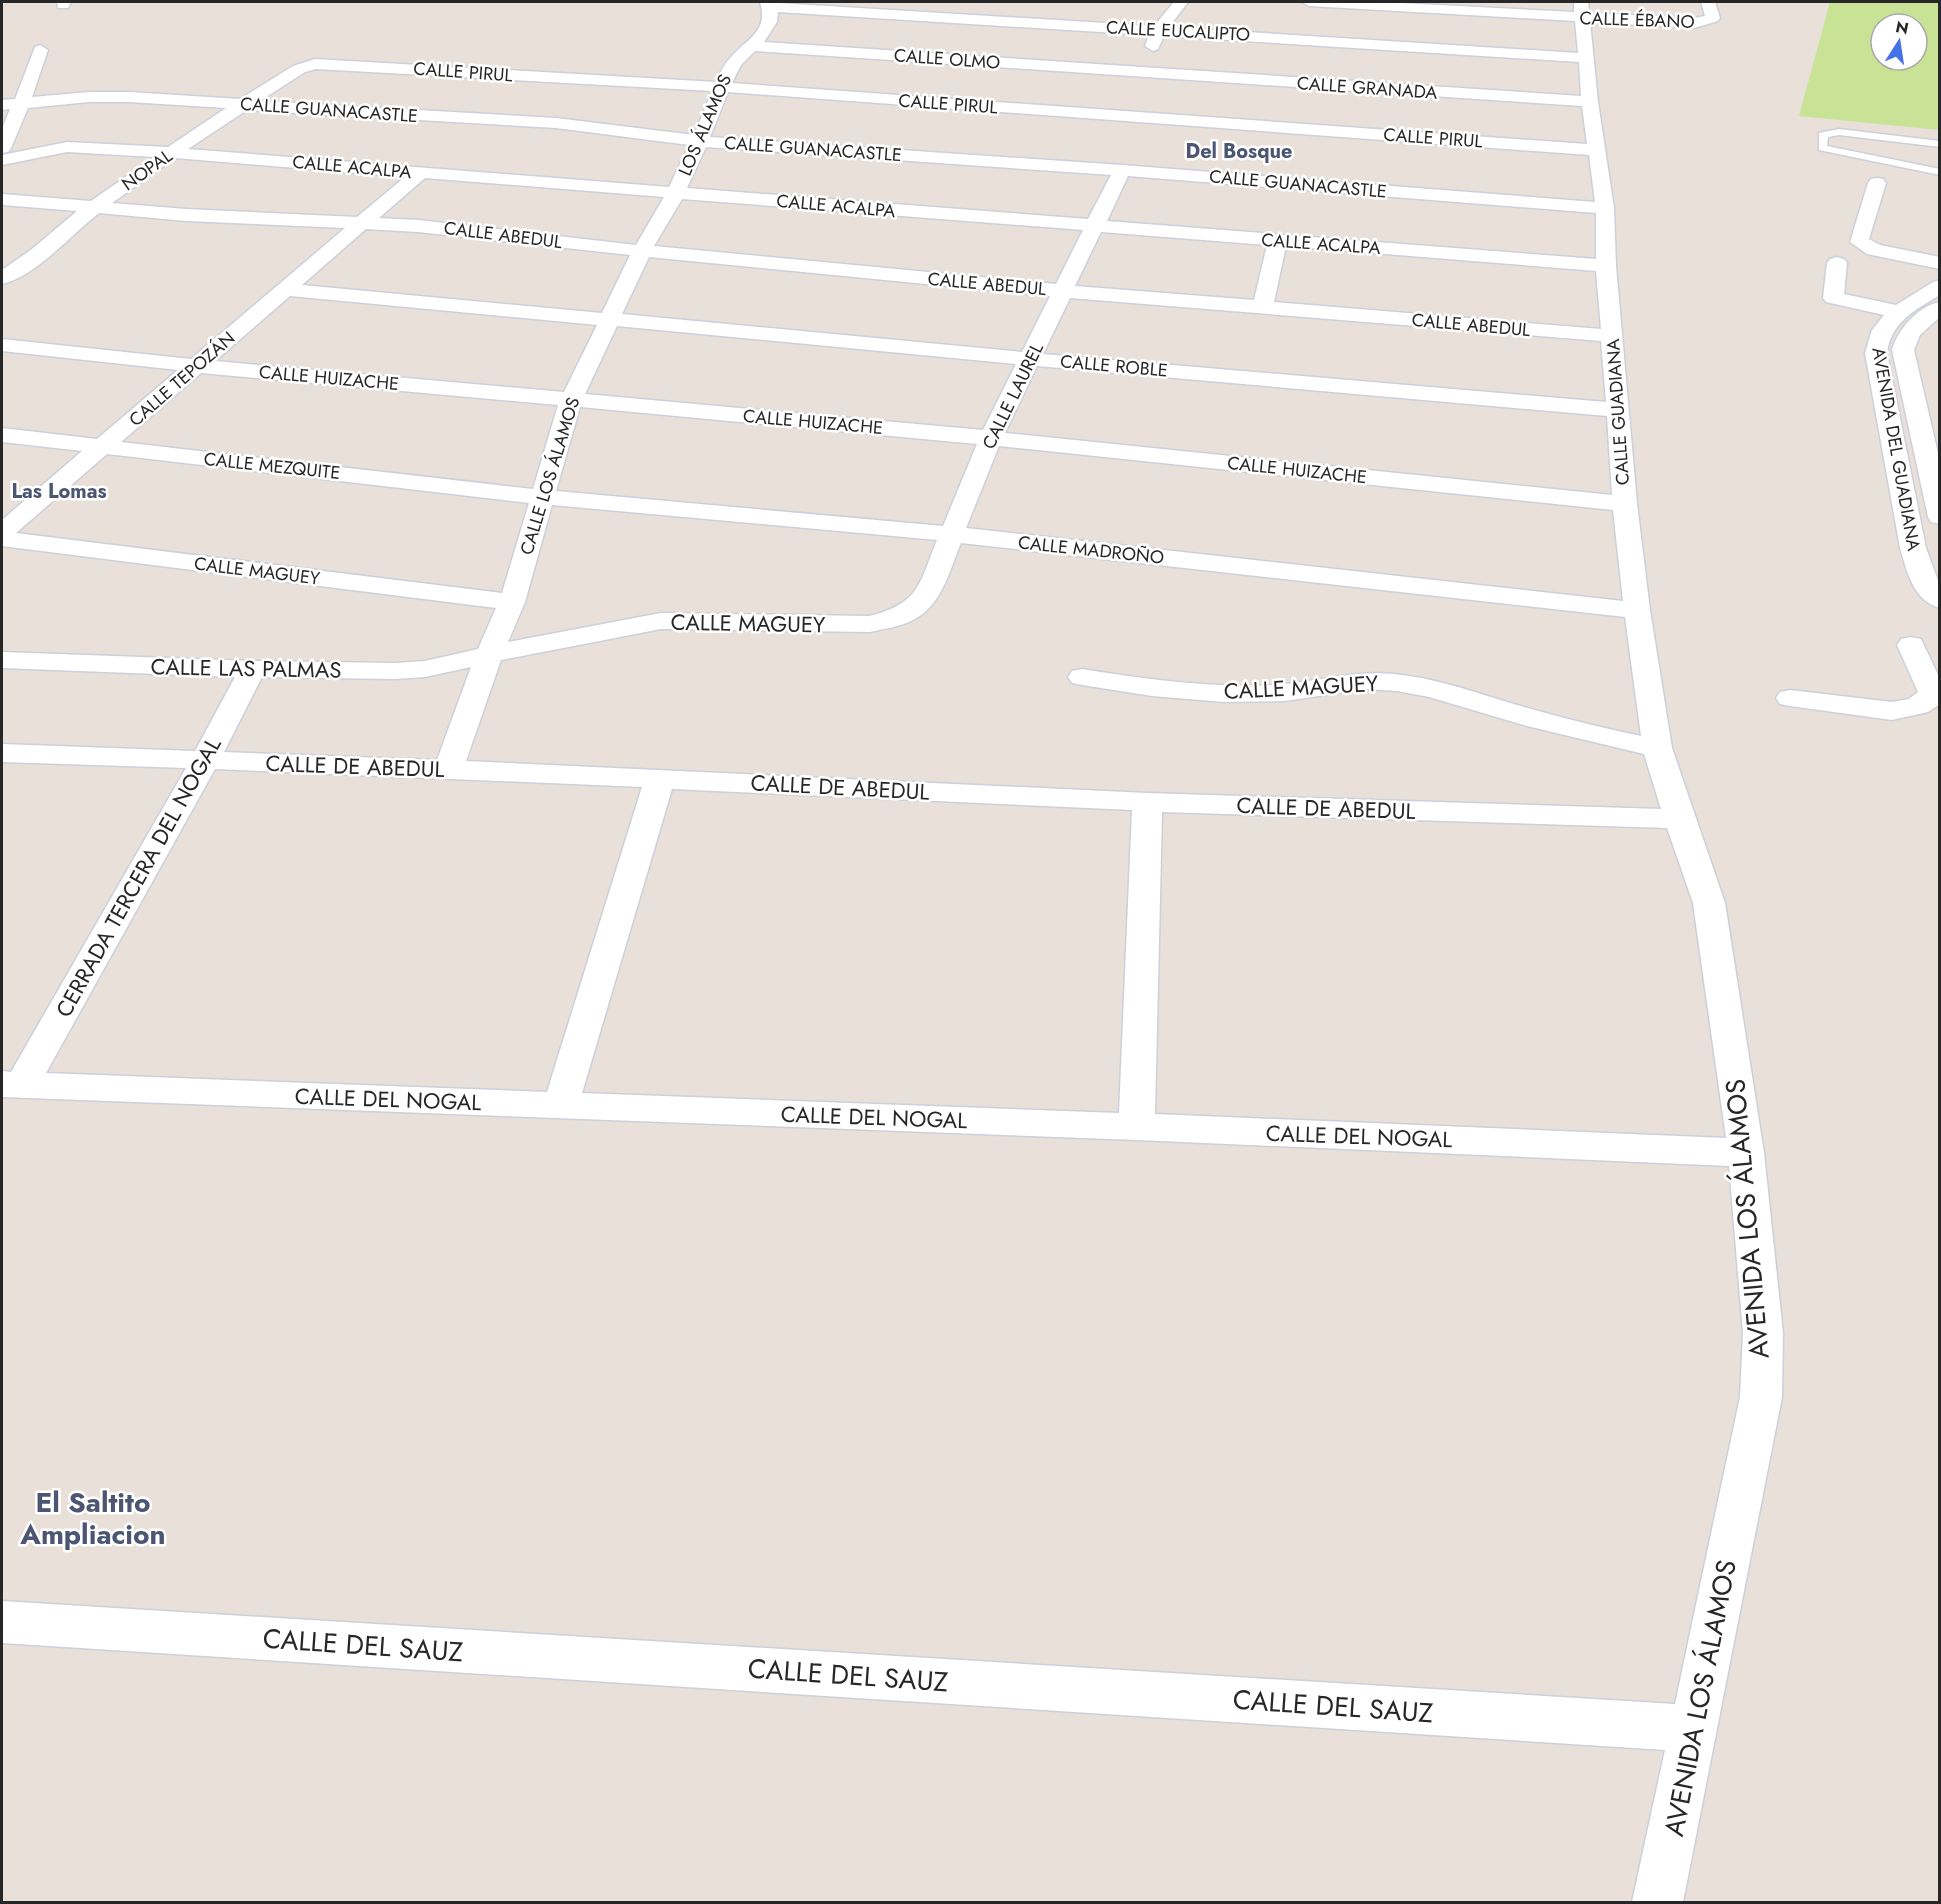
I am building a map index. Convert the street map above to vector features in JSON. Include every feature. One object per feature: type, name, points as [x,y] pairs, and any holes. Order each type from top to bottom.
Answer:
[{"type":"street","points":[[1143,73],[1160,30],[1180,2]]},
{"type":"street","points":[[1308,45],[1309,14],[1327,2]]},
{"type":"street","name":"CALLE ÉBANO","points":[[1327,2],[1582,10],[1694,23],[1713,18],[1708,2]]},
{"type":"street","name":"CALLE EUCALIPTO","points":[[769,4],[1160,30],[1308,45],[1586,58]]},
{"type":"street","name":"LOS ÁLAMOS","points":[[675,194],[735,60],[751,46],[771,22],[769,4]]},
{"type":"street","name":"CALLE GUADIANA","points":[[1582,10],[1590,102],[1605,208],[1606,266],[1625,504],[1637,610],[1657,748],[1679,819]]},
{"type":"street","points":[[1041,66],[1059,25]]},
{"type":"street","name":"CALLE OLMO","points":[[751,46],[1143,73]]},
{"type":"street","points":[[2,148],[22,104],[40,50]]},
{"type":"street","points":[[959,105],[988,62]]},
{"type":"street","name":"CALLE PIRUL","points":[[299,69],[315,64],[327,64],[721,87],[1597,150]]},
{"type":"street","name":"NOPAL","points":[[2,278],[36,258],[94,208],[172,152],[299,69]]},
{"type":"street","name":"CALLE GRANADA","points":[[1143,73],[1300,78],[1590,102]]},
{"type":"street","points":[[516,91],[534,77]]},
{"type":"street","name":"CALLE GUANACASTLE","points":[[2,105],[104,96],[589,126],[700,141],[1122,170],[1605,208]]},
{"type":"street","points":[[480,119],[498,105]]},
{"type":"street","name":"CALLE ACALPA","points":[[2,160],[67,147],[172,152],[675,194],[1606,266]]},
{"type":"street","name":"CALLE LAUREL","points":[[901,616],[926,597],[991,438],[1122,170]]},
{"type":"street","name":"CALLE TEPOZÁN","points":[[2,532],[199,366],[284,289],[420,173]]},
{"type":"street","points":[[1877,183],[1859,239],[1860,243],[1874,250],[1940,263]]},
{"type":"street","name":"CALLE LOS ÁLAMOS","points":[[448,769],[489,655],[512,602],[571,400],[642,251],[675,194]]},
{"type":"street","name":"CALLE ABEDUL","points":[[2,200],[94,208],[436,228],[642,251],[1064,291],[1612,336]]},
{"type":"street","points":[[1263,308],[1277,241]]},
{"type":"street","points":[[1837,263],[1833,298],[1906,308],[1940,307]]},
{"type":"street","name":"AVENIDA DEL GUADIANA","points":[[1940,286],[1882,327],[1876,339],[1876,353],[1922,579],[1932,595],[1940,600]]},
{"type":"street","name":"CALLE ROBLE","points":[[284,289],[1031,359],[1618,410]]},
{"type":"street","name":"AVENIDA DEL GUADIANA","points":[[1940,307],[1917,324],[1905,337],[1903,350],[1940,519]]},
{"type":"street","name":"CALLE HUIZACHE","points":[[2,345],[199,366],[991,438],[1625,504]]},
{"type":"street","points":[[1885,399],[1940,403]]},
{"type":"street","name":"CALLE MEZQUITE","points":[[2,435],[543,497]]},
{"type":"street","name":"CALLE MADROÑO","points":[[543,497],[950,534],[1637,610]]},
{"type":"street","points":[[1908,518],[1940,519]]},
{"type":"street","name":"CALLE MAGUEY","points":[[2,539],[512,602]]},
{"type":"street","name":"CALLE MAGUEY","points":[[489,655],[661,621],[839,625],[870,624],[901,616]]},
{"type":"street","points":[[1790,698],[1892,711],[1918,706],[1937,695],[1929,687],[1911,645]]},
{"type":"street","name":"CALLE LAS PALMAS","points":[[2,660],[253,669],[395,671],[425,669],[489,655]]},
{"type":"street","name":"CERRADA TERCERA DEL NOGAL","points":[[12,1084],[204,762],[253,669]]},
{"type":"street","name":"CALLE MAGUEY","points":[[1082,677],[1133,685],[1232,693],[1272,693],[1355,681],[1381,681],[1443,692],[1521,715],[1657,748]]},
{"type":"street","name":"CALLE DE ABEDUL","points":[[2,753],[660,778],[1148,802],[1679,819]]},
{"type":"street","points":[[560,1106],[660,778]]},
{"type":"street","points":[[1137,1127],[1148,802]]},
{"type":"street","name":"AVENIDA LOS ÁLAMOS","points":[[1659,1902],[1761,1397],[1763,1333],[1746,1153],[1709,903],[1679,819]]},
{"type":"street","name":"CALLE DEL NOGAL","points":[[12,1084],[1746,1153]]},
{"type":"street","name":"CALLE DEL SAUZ","points":[[2,1622],[1694,1729]]},
{"type":"lane","points":[[1822,142],[1826,133],[1839,132],[1940,144]]},
{"type":"lane","points":[[1822,142],[1826,140],[1940,154]]},
{"type":"lane","points":[[1822,142],[1940,172]]},
{"type":"green space","points":[[1830,2],[1939,2],[1939,130],[1799,116]]},
{"type":"district","name":"Del Bosque","points":[[1239,151]]},
{"type":"district","name":"Las Lomas","points":[[59,491]]},
{"type":"district","name":"El Saltito Ampliacion","points":[[93,1518]]}]
